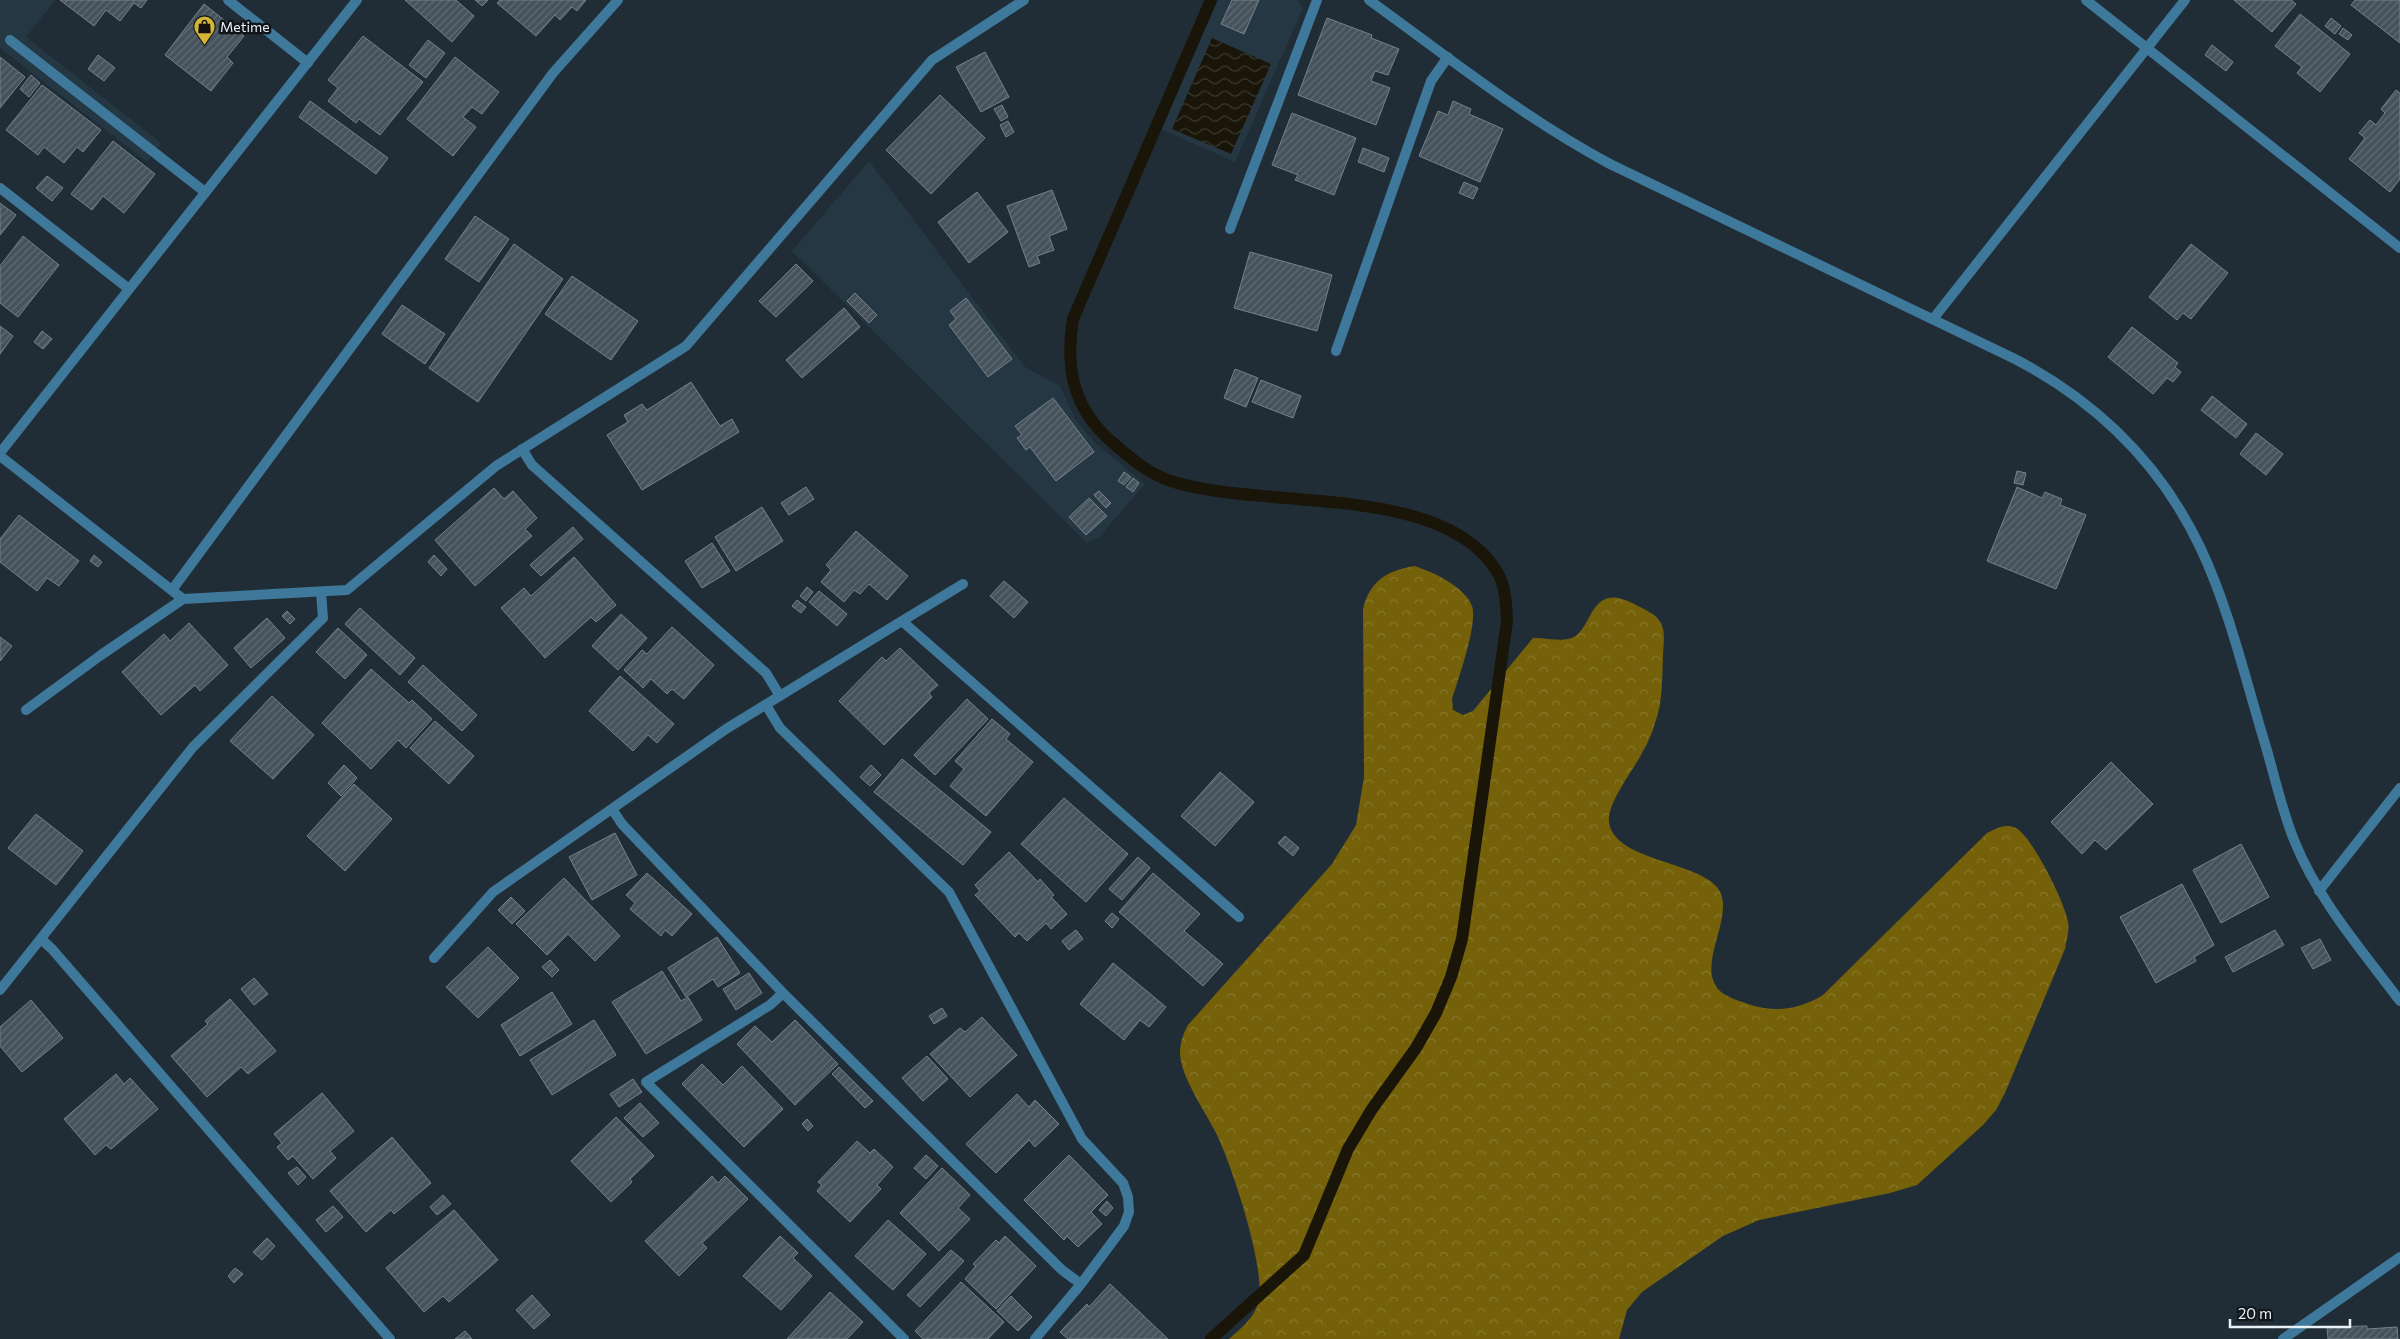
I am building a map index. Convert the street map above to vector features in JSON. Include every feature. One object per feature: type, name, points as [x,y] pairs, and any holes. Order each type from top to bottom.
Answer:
[{"type":"street","points":[[228,0],[308,63]]},
{"type":"street","points":[[184,599],[0,455],[357,0]]},
{"type":"street","points":[[172,590],[553,73],[618,0]]},
{"type":"street","points":[[26,710],[101,655],[184,599],[347,590],[496,466],[686,346],[932,60],[1024,0]]},
{"type":"street","points":[[1230,229],[1317,0]]},
{"type":"street","points":[[1369,0],[1532,119],[1570,143],[2051,378],[2088,405],[2122,436],[2141,457],[2179,509],[2201,550],[2217,592],[2293,838],[2319,890],[2400,1001]]},
{"type":"street","points":[[2086,0],[2400,248]]},
{"type":"street","points":[[1932,319],[2185,0]]},
{"type":"street","points":[[10,40],[205,192]]},
{"type":"street","points":[[1336,352],[1431,81],[1448,57]]},
{"type":"street","points":[[0,188],[129,289]]},
{"type":"street","points":[[522,449],[532,464],[766,673],[780,696]]},
{"type":"street","points":[[434,958],[493,892],[726,729],[963,584]]},
{"type":"street","points":[[0,990],[193,747],[323,618],[321,592]]},
{"type":"street","points":[[902,621],[1238,917]]},
{"type":"street","points":[[766,705],[780,728],[949,892],[1082,1139],[1123,1184],[1128,1197],[1129,1212],[1124,1226],[1081,1284],[1035,1339]]},
{"type":"street","points":[[2319,890],[2400,788]]},
{"type":"street","points":[[612,809],[622,824],[783,993],[1062,1270],[1081,1284]]},
{"type":"street","points":[[40,939],[52,949],[390,1339]]},
{"type":"street","points":[[783,993],[770,1005],[646,1082],[904,1339]]},
{"type":"street","points":[[2284,1339],[2400,1257]]},
{"type":"shaded area","points":[[0,0],[55,0],[26,37],[161,143],[147,162],[0,48]]},
{"type":"shaded area","points":[[1218,0],[1297,0],[1303,8],[1235,162],[1161,129]]},
{"type":"shaded area","points":[[869,161],[1025,367],[1060,386],[1076,420],[1093,441],[1145,484],[1099,537],[1087,543],[792,251]]},
{"type":"green space","points":[[1414,566],[1430,572],[1455,586],[1463,592],[1472,606],[1470,638],[1452,699],[1453,710],[1463,715],[1473,711],[1533,638],[1559,640],[1574,637],[1583,628],[1597,605],[1608,598],[1613,597],[1627,600],[1652,613],[1661,623],[1664,640],[1662,690],[1658,715],[1647,745],[1612,805],[1609,822],[1614,835],[1625,845],[1690,871],[1716,886],[1722,897],[1723,910],[1711,967],[1713,980],[1720,991],[1727,996],[1751,1005],[1779,1009],[1806,1004],[1823,995],[1987,833],[2001,827],[2009,826],[2016,828],[2031,844],[2055,887],[2066,913],[2069,929],[2065,949],[2005,1093],[1996,1110],[1983,1125],[1917,1185],[1890,1193],[1759,1220],[1723,1236],[1642,1292],[1627,1310],[1619,1339],[1229,1339],[1250,1319],[1256,1309],[1260,1289],[1258,1268],[1239,1192],[1223,1148],[1184,1073],[1180,1054],[1181,1042],[1188,1025],[1332,864],[1356,825],[1364,777],[1363,609],[1366,599],[1375,584],[1387,574]]},
{"type":"water","points":[[1212,38],[1271,64],[1231,154],[1172,129]]},
{"type":"building","points":[[60,0],[147,0],[141,8],[134,3],[120,21],[106,10],[94,26]]},
{"type":"building","points":[[405,0],[456,0],[474,16],[452,42]]},
{"type":"building","points":[[475,0],[488,0],[482,6]]},
{"type":"building","points":[[500,0],[586,0],[577,11],[572,7],[560,20],[555,15],[536,36],[497,3]]},
{"type":"building","points":[[1232,0],[1259,0],[1244,34],[1221,24]]},
{"type":"building","points":[[2234,0],[2291,0],[2296,4],[2272,32]]},
{"type":"building","points":[[2355,0],[2400,0],[2400,43],[2351,5]]},
{"type":"building","points":[[204,4],[244,36],[227,57],[233,63],[211,91],[165,55]]},
{"type":"building","points":[[2300,14],[2350,54],[2320,92],[2297,73],[2302,67],[2275,46]]},
{"type":"building","points":[[1327,18],[1372,35],[1371,38],[1399,49],[1388,75],[1375,71],[1371,81],[1390,88],[1376,125],[1298,95]]},
{"type":"building","points":[[2331,18],[2341,26],[2335,34],[2325,26]]},
{"type":"building","points":[[2343,28],[2352,35],[2348,40],[2339,34]]},
{"type":"building","points":[[363,36],[423,82],[380,135],[359,119],[356,123],[328,101],[338,88],[328,80]]},
{"type":"building","points":[[428,40],[445,53],[426,78],[409,65]]},
{"type":"building","points":[[2212,45],[2233,62],[2226,71],[2205,55]]},
{"type":"building","points":[[985,52],[1009,97],[981,112],[956,67]]},
{"type":"building","points":[[98,55],[115,68],[104,81],[88,69]]},
{"type":"building","points":[[0,57],[25,77],[0,108]]},
{"type":"building","points":[[455,57],[499,92],[482,114],[472,107],[463,117],[476,127],[453,156],[407,119]]},
{"type":"building","points":[[31,75],[40,83],[29,97],[20,89]]},
{"type":"building","points":[[42,85],[101,130],[83,152],[77,147],[64,163],[44,147],[38,155],[6,130]]},
{"type":"building","points":[[2396,90],[2400,93],[2400,179],[2390,192],[2349,159],[2365,138],[2359,133],[2370,120],[2376,125],[2385,113],[2381,109]]},
{"type":"building","points":[[940,95],[985,138],[931,194],[886,150]]},
{"type":"building","points":[[310,101],[388,158],[376,174],[299,117]]},
{"type":"building","points":[[1453,101],[1471,109],[1469,114],[1503,129],[1480,182],[1419,156],[1438,111],[1448,115]]},
{"type":"building","points":[[1002,105],[1008,117],[1001,121],[994,109]]},
{"type":"building","points":[[1292,113],[1356,138],[1334,195],[1295,180],[1298,175],[1272,165]]},
{"type":"building","points":[[1008,121],[1014,132],[1006,137],[1000,125]]},
{"type":"building","points":[[113,141],[155,174],[124,213],[103,196],[92,210],[71,194]]},
{"type":"building","points":[[1363,148],[1389,158],[1384,172],[1358,162]]},
{"type":"building","points":[[47,176],[63,188],[52,201],[36,188]]},
{"type":"building","points":[[1464,182],[1478,188],[1473,199],[1459,193]]},
{"type":"building","points":[[1052,190],[1067,229],[1049,236],[1054,250],[1037,256],[1040,263],[1029,267],[1007,206]]},
{"type":"building","points":[[977,192],[1008,232],[969,263],[938,222]]},
{"type":"building","points":[[0,203],[16,215],[0,235]]},
{"type":"building","points":[[475,216],[509,239],[479,282],[445,259]]},
{"type":"building","points":[[23,236],[59,265],[18,317],[0,303],[0,266]]},
{"type":"building","points":[[514,244],[563,279],[478,402],[429,368]]},
{"type":"building","points":[[2191,244],[2228,273],[2191,319],[2183,313],[2177,320],[2149,297]]},
{"type":"building","points":[[1250,252],[1332,275],[1317,331],[1234,308]]},
{"type":"building","points":[[796,264],[813,281],[776,317],[759,301]]},
{"type":"building","points":[[572,276],[638,321],[611,360],[545,314]]},
{"type":"building","points":[[855,293],[877,315],[869,323],[847,301]]},
{"type":"building","points":[[966,298],[1012,359],[988,377],[949,325],[956,319],[950,311]]},
{"type":"building","points":[[402,305],[445,334],[425,364],[382,334]]},
{"type":"building","points":[[844,308],[860,327],[802,378],[786,360]]},
{"type":"building","points":[[0,326],[13,336],[0,354]]},
{"type":"building","points":[[2132,327],[2178,363],[2175,367],[2181,372],[2173,382],[2167,378],[2153,394],[2108,357]]},
{"type":"building","points":[[42,331],[52,339],[43,349],[34,342]]},
{"type":"building","points":[[1235,369],[1258,378],[1246,407],[1224,398]]},
{"type":"building","points":[[1261,380],[1301,396],[1293,418],[1252,402]]},
{"type":"building","points":[[691,382],[720,426],[732,419],[739,432],[642,490],[607,435],[628,422],[624,415],[642,404],[647,410]]},
{"type":"building","points":[[2212,396],[2247,424],[2236,438],[2201,410]]},
{"type":"building","points":[[1053,398],[1094,452],[1056,481],[1030,447],[1026,450],[1017,438],[1022,435],[1015,426]]},
{"type":"building","points":[[2256,433],[2283,454],[2266,475],[2240,454]]},
{"type":"building","points":[[2017,471],[2026,473],[2023,485],[2014,483]]},
{"type":"building","points":[[1124,472],[1131,477],[1124,485],[1118,481]]},
{"type":"building","points":[[1133,478],[1139,483],[1133,492],[1126,487]]},
{"type":"building","points":[[806,487],[814,499],[789,515],[781,503]]},
{"type":"building","points":[[2017,487],[2042,498],[2045,492],[2062,499],[2060,505],[2086,515],[2056,589],[1987,561]]},
{"type":"building","points":[[494,488],[504,499],[513,491],[537,518],[525,529],[532,536],[475,586],[435,540]]},
{"type":"building","points":[[1099,491],[1111,503],[1106,508],[1094,495]]},
{"type":"building","points":[[1089,498],[1107,516],[1086,535],[1069,517]]},
{"type":"building","points":[[762,507],[783,541],[736,571],[715,537]]},
{"type":"building","points":[[19,515],[79,561],[59,586],[47,578],[37,591],[0,562],[0,539]]},
{"type":"building","points":[[573,527],[583,539],[541,576],[530,565]]},
{"type":"building","points":[[856,531],[908,576],[887,600],[869,584],[860,594],[854,590],[844,602],[821,582],[831,570],[826,565]]},
{"type":"building","points":[[712,543],[730,571],[702,588],[685,561]]},
{"type":"building","points":[[94,555],[102,562],[98,567],[90,561]]},
{"type":"building","points":[[434,555],[447,569],[441,576],[428,562]]},
{"type":"building","points":[[574,557],[616,605],[596,622],[591,617],[545,658],[501,608],[524,588],[531,596]]},
{"type":"building","points":[[1004,581],[1028,602],[1014,618],[990,596]]},
{"type":"building","points":[[807,587],[813,592],[806,601],[800,596]]},
{"type":"building","points":[[819,591],[847,614],[837,626],[809,602]]},
{"type":"building","points":[[797,600],[806,607],[801,613],[792,606]]},
{"type":"building","points":[[360,608],[415,658],[400,675],[345,624]]},
{"type":"building","points":[[287,611],[295,619],[290,624],[282,616]]},
{"type":"building","points":[[621,614],[647,638],[618,670],[592,646]]},
{"type":"building","points":[[267,618],[285,638],[251,668],[234,648]]},
{"type":"building","points":[[189,623],[228,665],[200,691],[195,685],[161,715],[122,672],[164,634],[170,641]]},
{"type":"building","points":[[672,627],[714,665],[684,699],[672,689],[667,694],[651,679],[643,688],[624,670],[642,650],[647,654]]},
{"type":"building","points":[[338,628],[367,655],[345,679],[316,652]]},
{"type":"building","points":[[0,637],[12,646],[0,661]]},
{"type":"building","points":[[900,648],[938,685],[929,693],[932,697],[884,745],[839,701],[882,657],[886,661]]},
{"type":"building","points":[[423,665],[477,715],[462,731],[408,682]]},
{"type":"building","points":[[371,669],[409,703],[412,700],[432,719],[406,748],[398,740],[371,769],[322,723]]},
{"type":"building","points":[[620,676],[674,724],[657,743],[648,735],[633,751],[589,711]]},
{"type":"building","points":[[272,696],[314,735],[273,779],[230,741]]},
{"type":"building","points":[[967,699],[988,719],[935,775],[914,755]]},
{"type":"building","points":[[992,719],[1010,734],[1006,739],[1033,762],[986,816],[950,786],[964,769],[955,761]]},
{"type":"building","points":[[435,721],[474,756],[449,784],[410,748]]},
{"type":"building","points":[[902,759],[991,832],[963,865],[874,792]]},
{"type":"building","points":[[2111,762],[2153,804],[2106,850],[2095,840],[2082,854],[2051,822]]},
{"type":"building","points":[[344,765],[357,778],[341,796],[328,783]]},
{"type":"building","points":[[871,765],[881,775],[870,786],[860,777]]},
{"type":"building","points":[[1220,772],[1254,802],[1215,846],[1181,816]]},
{"type":"building","points":[[354,784],[392,819],[345,871],[307,836]]},
{"type":"building","points":[[1064,798],[1128,854],[1086,902],[1021,844]]},
{"type":"building","points":[[36,814],[83,851],[56,885],[8,848]]},
{"type":"building","points":[[615,833],[637,875],[592,900],[569,857]]},
{"type":"building","points":[[1285,836],[1299,848],[1293,856],[1278,843]]},
{"type":"building","points":[[2241,844],[2269,897],[2221,923],[2193,870]]},
{"type":"building","points":[[1009,852],[1038,882],[1040,879],[1054,895],[1051,897],[1067,914],[1051,929],[1046,923],[1027,941],[1019,933],[1015,937],[975,895],[980,891],[975,885]]},
{"type":"building","points":[[1138,857],[1150,868],[1122,900],[1109,889]]},
{"type":"building","points":[[647,873],[692,914],[672,936],[665,930],[661,936],[630,909],[635,903],[626,895]]},
{"type":"building","points":[[1153,873],[1200,914],[1184,931],[1223,964],[1203,986],[1119,912]]},
{"type":"building","points":[[564,878],[620,936],[595,961],[568,934],[547,955],[516,924]]},
{"type":"building","points":[[2182,884],[2214,945],[2194,957],[2196,961],[2156,983],[2120,917]]},
{"type":"building","points":[[511,897],[525,911],[512,924],[498,910]]},
{"type":"building","points":[[1112,913],[1119,919],[1112,928],[1105,921]]},
{"type":"building","points":[[1076,930],[1083,939],[1069,950],[1062,941]]},
{"type":"building","points":[[2275,930],[2284,945],[2233,972],[2225,957]]},
{"type":"building","points":[[717,937],[740,973],[718,987],[713,979],[686,997],[668,968]]},
{"type":"building","points":[[2320,939],[2331,960],[2313,969],[2301,948]]},
{"type":"building","points":[[488,947],[519,978],[478,1018],[446,987]]},
{"type":"building","points":[[550,960],[559,970],[552,977],[542,967]]},
{"type":"building","points":[[1113,963],[1166,1007],[1149,1027],[1140,1020],[1124,1040],[1080,1004]]},
{"type":"building","points":[[662,971],[681,1001],[688,997],[702,1020],[646,1054],[612,1002]]},
{"type":"building","points":[[749,973],[762,993],[736,1010],[723,989]]},
{"type":"building","points":[[254,978],[268,994],[254,1005],[241,989]]},
{"type":"building","points":[[552,992],[572,1024],[520,1056],[501,1025]]},
{"type":"building","points":[[230,999],[276,1051],[248,1074],[241,1067],[207,1097],[171,1056],[208,1024],[205,1021]]},
{"type":"building","points":[[31,1000],[63,1038],[22,1072],[0,1046],[0,1027]]},
{"type":"building","points":[[942,1008],[947,1016],[934,1024],[929,1016]]},
{"type":"building","points":[[982,1017],[1017,1055],[970,1097],[930,1054],[960,1028],[965,1032]]},
{"type":"building","points":[[594,1020],[616,1055],[552,1095],[530,1060]]},
{"type":"building","points":[[795,1020],[838,1064],[795,1105],[737,1044],[755,1026],[772,1042]]},
{"type":"building","points":[[927,1056],[948,1079],[923,1101],[902,1078]]},
{"type":"building","points":[[702,1064],[723,1085],[742,1066],[783,1109],[744,1147],[682,1084]]},
{"type":"building","points":[[839,1067],[873,1101],[865,1108],[832,1074]]},
{"type":"building","points":[[116,1074],[124,1084],[130,1078],[158,1109],[111,1149],[106,1145],[95,1155],[64,1119]]},
{"type":"building","points":[[633,1079],[642,1092],[619,1107],[610,1094]]},
{"type":"building","points":[[322,1093],[354,1131],[330,1151],[336,1158],[313,1179],[293,1156],[288,1160],[277,1147],[282,1143],[274,1134]]},
{"type":"building","points":[[1017,1094],[1029,1107],[1035,1100],[1059,1124],[1035,1147],[1029,1140],[996,1173],[966,1144]]},
{"type":"building","points":[[640,1103],[659,1123],[643,1137],[624,1118]]},
{"type":"building","points":[[616,1117],[654,1156],[630,1179],[632,1182],[611,1202],[571,1161]]},
{"type":"building","points":[[807,1119],[813,1126],[808,1131],[802,1124]]},
{"type":"building","points":[[392,1137],[431,1183],[394,1214],[391,1210],[366,1232],[330,1191]]},
{"type":"building","points":[[857,1141],[870,1153],[874,1149],[893,1167],[877,1185],[881,1189],[850,1222],[817,1191],[822,1185],[818,1182]]},
{"type":"building","points":[[926,1155],[938,1166],[926,1179],[914,1168]]},
{"type":"building","points":[[1069,1155],[1108,1195],[1091,1212],[1102,1224],[1078,1247],[1067,1236],[1064,1240],[1024,1200]]},
{"type":"building","points":[[297,1167],[306,1177],[298,1185],[288,1173]]},
{"type":"building","points":[[942,1168],[970,1195],[958,1208],[970,1219],[939,1251],[900,1213]]},
{"type":"building","points":[[712,1176],[718,1183],[725,1176],[748,1199],[702,1243],[707,1248],[679,1276],[645,1241]]},
{"type":"building","points":[[443,1195],[451,1204],[437,1215],[430,1207]]},
{"type":"building","points":[[1107,1201],[1113,1208],[1106,1216],[1099,1210]]},
{"type":"building","points":[[333,1206],[343,1217],[326,1232],[316,1220]]},
{"type":"building","points":[[454,1210],[498,1260],[449,1302],[443,1296],[424,1312],[386,1268]]},
{"type":"building","points":[[888,1220],[926,1254],[893,1290],[855,1256]]},
{"type":"building","points":[[780,1236],[798,1253],[793,1258],[812,1276],[781,1310],[743,1276]]},
{"type":"building","points":[[1005,1236],[1036,1266],[996,1309],[965,1279],[976,1266],[973,1264],[996,1240],[999,1243]]},
{"type":"building","points":[[267,1238],[275,1246],[262,1260],[253,1252]]},
{"type":"building","points":[[951,1250],[964,1261],[920,1307],[907,1295]]},
{"type":"building","points":[[235,1268],[243,1274],[234,1283],[228,1276]]},
{"type":"building","points":[[961,1282],[1004,1322],[988,1339],[923,1339],[915,1331]]},
{"type":"building","points":[[1110,1284],[1168,1339],[1068,1339],[1060,1332],[1087,1304],[1089,1307]]},
{"type":"building","points":[[830,1292],[863,1322],[847,1339],[787,1339]]},
{"type":"building","points":[[532,1295],[550,1315],[534,1329],[516,1310]]},
{"type":"building","points":[[1011,1296],[1032,1317],[1018,1331],[997,1311]]},
{"type":"building","points":[[2367,1326],[2367,1329],[2397,1327],[2398,1339],[2328,1339],[2327,1327]]},
{"type":"building","points":[[465,1331],[472,1339],[455,1339]]},
{"type":"waterway","points":[[1211,0],[1073,319],[1070,354],[1075,386],[1080,401],[1088,416],[1119,448],[1133,460],[1165,479],[1212,490],[1348,504],[1394,511],[1435,523],[1470,542],[1496,570],[1504,588],[1507,621],[1462,939],[1451,977],[1436,1013],[1416,1048],[1372,1109],[1348,1149],[1304,1255],[1211,1339]]},
{"type":"place","name":"Metime","points":[[204,45]]}]
